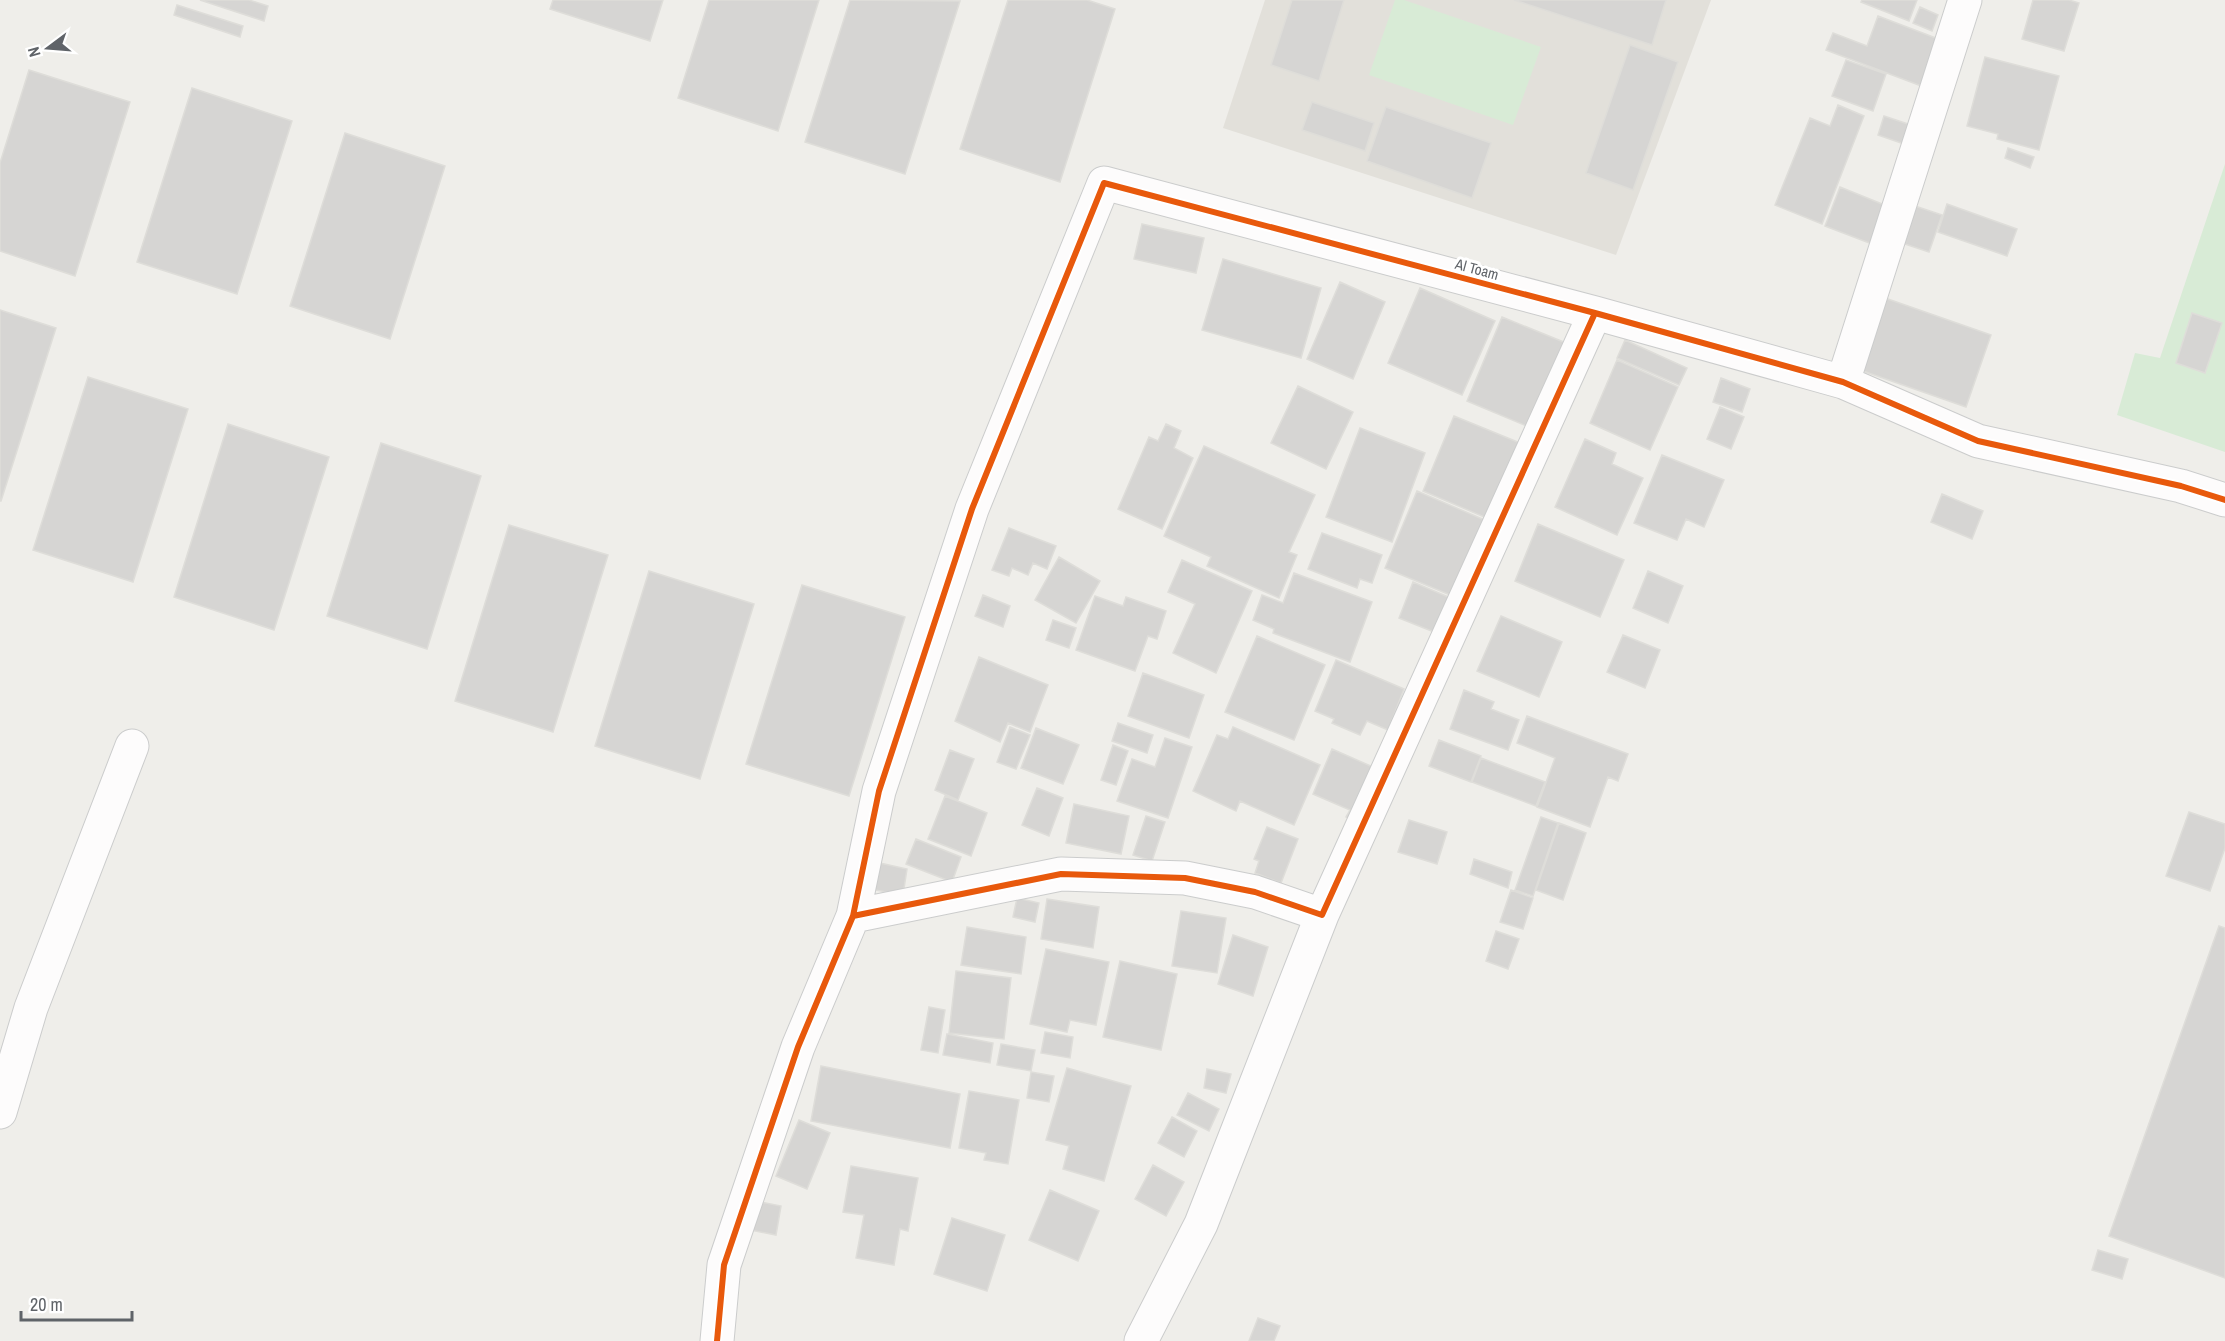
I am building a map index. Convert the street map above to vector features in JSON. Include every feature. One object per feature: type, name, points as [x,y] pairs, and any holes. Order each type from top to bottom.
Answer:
[{"type":"street","points":[[1843,382],[1965,0]]},
{"type":"street","name":"Al Toam","points":[[853,916],[879,791],[972,509],[1104,183],[1595,313],[1843,382],[1978,441],[2181,486],[2225,500]]},
{"type":"street","points":[[1141,1341],[1202,1224],[1322,915],[1595,313]]},
{"type":"street","points":[[0,1112],[31,1008],[132,746]]},
{"type":"street","points":[[717,1341],[724,1265],[798,1047],[853,916],[1061,874],[1185,878],[1255,892],[1322,915]]},
{"type":"shaded area","points":[[1265,0],[1711,0],[1616,255],[1223,128]]},
{"type":"green space","points":[[1395,0],[1404,0],[1541,47],[1513,125],[1369,75]]},
{"type":"green space","points":[[2225,164],[2225,452],[2117,415],[2135,353],[2160,358]]},
{"type":"building","points":[[200,0],[249,0],[268,6],[264,21]]},
{"type":"building","points":[[553,0],[663,0],[650,41],[550,9]]},
{"type":"building","points":[[709,0],[819,0],[778,131],[678,98]]},
{"type":"building","points":[[850,0],[960,1],[905,174],[805,142]]},
{"type":"building","points":[[1008,0],[1087,0],[1115,9],[1060,182],[960,149]]},
{"type":"building","points":[[1292,0],[1344,0],[1319,81],[1271,65]]},
{"type":"building","points":[[1514,0],[1666,0],[1652,45]]},
{"type":"building","points":[[1862,0],[1917,0],[1909,21],[1861,2]]},
{"type":"building","points":[[2033,0],[2069,0],[2079,3],[2064,51],[2022,39]]},
{"type":"building","points":[[177,5],[243,26],[240,37],[174,15]]},
{"type":"building","points":[[1920,7],[1938,15],[1932,31],[1913,23]]},
{"type":"building","points":[[1878,16],[1941,40],[1924,87],[1826,50],[1833,33],[1867,46]]},
{"type":"building","points":[[1630,45],[1678,62],[1633,190],[1586,173]]},
{"type":"building","points":[[1985,57],[2059,76],[2039,150],[1997,139],[1998,134],[1967,126]]},
{"type":"building","points":[[1846,60],[1886,74],[1873,111],[1832,96]]},
{"type":"building","points":[[29,70],[130,102],[75,276],[0,251],[0,163]]},
{"type":"building","points":[[192,88],[292,121],[237,294],[137,262]]},
{"type":"building","points":[[1312,102],[1374,123],[1365,151],[1302,130]]},
{"type":"building","points":[[1838,105],[1864,116],[1822,224],[1775,205],[1810,118],[1830,126]]},
{"type":"building","points":[[1386,107],[1491,143],[1472,198],[1367,161]]},
{"type":"building","points":[[1884,116],[1914,126],[1907,145],[1878,135]]},
{"type":"building","points":[[345,133],[445,166],[390,339],[290,306]]},
{"type":"building","points":[[2008,148],[2034,157],[2030,168],[2005,158]]},
{"type":"building","points":[[1840,187],[1887,206],[1872,244],[1825,226]]},
{"type":"building","points":[[1947,204],[2017,229],[2007,256],[1938,232]]},
{"type":"building","points":[[1915,206],[1942,215],[1929,252],[1902,243]]},
{"type":"building","points":[[1142,224],[1204,238],[1196,273],[1134,259]]},
{"type":"building","points":[[1223,259],[1321,288],[1301,358],[1202,330]]},
{"type":"building","points":[[1340,282],[1385,302],[1353,379],[1307,359]]},
{"type":"building","points":[[1420,288],[1495,321],[1462,395],[1388,363]]},
{"type":"building","points":[[1885,298],[1991,335],[1966,407],[1860,370]]},
{"type":"building","points":[[0,310],[56,328],[1,501],[0,501]]},
{"type":"building","points":[[2192,313],[2222,323],[2205,373],[2176,363]]},
{"type":"building","points":[[1502,317],[1571,345],[1536,430],[1467,401]]},
{"type":"building","points":[[1625,340],[1687,368],[1679,385],[1617,358]]},
{"type":"building","points":[[1617,360],[1678,387],[1650,450],[1590,423]]},
{"type":"building","points":[[88,377],[188,409],[133,582],[33,550]]},
{"type":"building","points":[[1721,378],[1750,389],[1742,412],[1713,402]]},
{"type":"building","points":[[1298,386],[1353,412],[1326,469],[1271,443]]},
{"type":"building","points":[[1720,407],[1744,417],[1731,449],[1707,439]]},
{"type":"building","points":[[1454,416],[1520,443],[1489,519],[1423,491]]},
{"type":"building","points":[[228,424],[329,457],[274,630],[174,597]]},
{"type":"building","points":[[1166,424],[1181,431],[1174,448],[1193,458],[1162,529],[1118,509],[1149,437],[1158,441]]},
{"type":"building","points":[[1360,428],[1425,453],[1392,542],[1326,517]]},
{"type":"building","points":[[1585,439],[1616,453],[1612,464],[1643,478],[1617,535],[1555,507]]},
{"type":"building","points":[[381,443],[481,476],[427,649],[327,616]]},
{"type":"building","points":[[1204,446],[1315,495],[1289,552],[1297,555],[1279,598],[1207,566],[1211,557],[1164,536]]},
{"type":"building","points":[[1662,455],[1724,480],[1704,527],[1686,519],[1677,540],[1634,523]]},
{"type":"building","points":[[1417,491],[1487,521],[1455,597],[1385,568]]},
{"type":"building","points":[[1942,494],[1983,511],[1972,539],[1931,522]]},
{"type":"building","points":[[1538,524],[1624,560],[1600,617],[1515,581]]},
{"type":"building","points":[[509,525],[608,555],[553,732],[455,701]]},
{"type":"building","points":[[1009,528],[1056,546],[1047,569],[1033,563],[1028,575],[1012,568],[1009,576],[992,570]]},
{"type":"building","points":[[1322,533],[1382,555],[1372,583],[1360,579],[1357,588],[1308,569]]},
{"type":"building","points":[[1059,557],[1100,581],[1076,623],[1035,600]]},
{"type":"building","points":[[1182,560],[1252,591],[1216,673],[1173,653],[1195,604],[1168,592]]},
{"type":"building","points":[[649,571],[754,604],[700,779],[595,746]]},
{"type":"building","points":[[1648,571],[1683,586],[1668,623],[1633,608]]},
{"type":"building","points":[[1294,573],[1372,602],[1350,662],[1273,633],[1274,629],[1253,620],[1262,595],[1283,603]]},
{"type":"building","points":[[1413,582],[1453,599],[1439,634],[1399,618]]},
{"type":"building","points":[[802,585],[905,617],[849,796],[746,764]]},
{"type":"building","points":[[983,595],[1010,606],[1003,627],[975,616]]},
{"type":"building","points":[[1095,596],[1123,606],[1126,597],[1166,611],[1157,639],[1148,636],[1135,671],[1076,650]]},
{"type":"building","points":[[1501,616],[1562,642],[1539,697],[1477,671]]},
{"type":"building","points":[[1053,620],[1076,628],[1069,648],[1046,640]]},
{"type":"building","points":[[1623,635],[1660,650],[1645,688],[1607,672]]},
{"type":"building","points":[[1257,636],[1325,665],[1294,740],[1225,712]]},
{"type":"building","points":[[979,657],[1048,685],[1030,732],[1008,723],[1000,742],[955,721]]},
{"type":"building","points":[[1336,660],[1404,689],[1388,730],[1367,721],[1360,735],[1332,723],[1334,719],[1315,711]]},
{"type":"building","points":[[1143,673],[1204,695],[1189,738],[1128,716]]},
{"type":"building","points":[[1464,690],[1494,702],[1491,709],[1519,720],[1508,750],[1450,729]]},
{"type":"building","points":[[1527,716],[1628,754],[1618,781],[1608,777],[1590,827],[1537,807],[1555,758],[1517,743]]},
{"type":"building","points":[[1118,723],[1153,735],[1147,753],[1112,741]]},
{"type":"building","points":[[1010,727],[1030,735],[1016,769],[997,762]]},
{"type":"building","points":[[1233,727],[1320,765],[1294,825],[1240,801],[1236,811],[1193,791],[1217,735],[1228,739]]},
{"type":"building","points":[[1036,728],[1079,745],[1063,784],[1021,768]]},
{"type":"building","points":[[1165,738],[1192,747],[1168,818],[1117,801],[1132,759],[1155,767]]},
{"type":"building","points":[[1439,740],[1481,756],[1471,782],[1429,766]]},
{"type":"building","points":[[1113,745],[1128,751],[1116,785],[1101,780]]},
{"type":"building","points":[[1332,749],[1382,771],[1359,823],[1346,817],[1350,810],[1313,794]]},
{"type":"building","points":[[950,750],[974,759],[958,800],[935,790]]},
{"type":"building","points":[[1481,758],[1545,782],[1536,806],[1472,782]]},
{"type":"building","points":[[1037,788],[1063,798],[1049,836],[1022,825]]},
{"type":"building","points":[[945,796],[987,813],[971,856],[928,839]]},
{"type":"building","points":[[1074,804],[1129,816],[1121,854],[1066,843]]},
{"type":"building","points":[[2189,812],[2225,824],[2225,848],[2210,891],[2166,876]]},
{"type":"building","points":[[1146,816],[1165,822],[1152,861],[1133,855]]},
{"type":"building","points":[[1541,817],[1558,823],[1533,896],[1515,890]]},
{"type":"building","points":[[1409,820],[1447,832],[1437,864],[1398,852]]},
{"type":"building","points":[[1559,823],[1586,833],[1563,900],[1536,890]]},
{"type":"building","points":[[1267,827],[1298,839],[1281,883],[1255,873],[1259,861],[1254,859]]},
{"type":"building","points":[[916,839],[961,857],[952,882],[906,864]]},
{"type":"building","points":[[1474,859],[1512,872],[1508,888],[1470,874]]},
{"type":"building","points":[[880,863],[907,869],[903,895],[875,890]]},
{"type":"building","points":[[1511,890],[1533,898],[1523,929],[1500,922]]},
{"type":"building","points":[[1017,898],[1039,903],[1035,922],[1013,917]]},
{"type":"building","points":[[1047,899],[1099,907],[1093,948],[1041,939]]},
{"type":"building","points":[[1181,911],[1226,918],[1217,973],[1172,966]]},
{"type":"building","points":[[2219,926],[2225,928],[2225,1278],[2109,1236]]},
{"type":"building","points":[[967,927],[1026,937],[1021,974],[961,965]]},
{"type":"building","points":[[1496,931],[1519,939],[1508,969],[1486,961]]},
{"type":"building","points":[[1233,935],[1268,947],[1253,996],[1218,984]]},
{"type":"building","points":[[1046,949],[1109,962],[1096,1025],[1070,1020],[1067,1032],[1030,1024]]},
{"type":"building","points":[[1120,961],[1177,974],[1161,1050],[1103,1037]]},
{"type":"building","points":[[956,971],[1011,978],[1004,1039],[949,1033]]},
{"type":"building","points":[[929,1007],[945,1010],[938,1053],[921,1050]]},
{"type":"building","points":[[1045,1032],[1073,1037],[1070,1058],[1041,1053]]},
{"type":"building","points":[[947,1034],[993,1043],[990,1063],[943,1055]]},
{"type":"building","points":[[1001,1044],[1035,1050],[1031,1071],[997,1065]]},
{"type":"building","points":[[821,1066],[960,1094],[950,1148],[811,1121]]},
{"type":"building","points":[[1067,1068],[1131,1086],[1104,1181],[1063,1169],[1069,1146],[1046,1140]]},
{"type":"building","points":[[1207,1069],[1231,1074],[1226,1093],[1204,1088]]},
{"type":"building","points":[[1031,1072],[1054,1076],[1049,1102],[1027,1098]]},
{"type":"building","points":[[969,1091],[1019,1100],[1008,1164],[984,1160],[986,1153],[959,1148]]},
{"type":"building","points":[[1188,1093],[1219,1109],[1209,1131],[1177,1115]]},
{"type":"building","points":[[1172,1117],[1197,1131],[1184,1157],[1158,1143]]},
{"type":"building","points":[[799,1120],[830,1133],[807,1189],[776,1176]]},
{"type":"building","points":[[1153,1165],[1184,1182],[1166,1216],[1135,1199]]},
{"type":"building","points":[[851,1166],[918,1178],[908,1231],[900,1229],[894,1265],[856,1258],[864,1215],[843,1212]]},
{"type":"building","points":[[1050,1190],[1099,1211],[1078,1261],[1029,1240]]},
{"type":"building","points":[[755,1201],[781,1206],[776,1235],[750,1230]]},
{"type":"building","points":[[952,1218],[1005,1235],[987,1291],[934,1274]]},
{"type":"building","points":[[2098,1250],[2128,1259],[2122,1279],[2092,1270]]},
{"type":"building","points":[[1258,1318],[1280,1326],[1274,1341],[1249,1341]]},
{"type":"cycle path","points":[[717,1341],[724,1265],[798,1047],[853,916],[879,791],[972,509],[1104,183],[1595,313],[1843,382],[1978,441],[2181,486],[2225,500]]},
{"type":"cycle path","points":[[853,916],[1061,874],[1185,878],[1255,892],[1322,915],[1595,313]]}]
